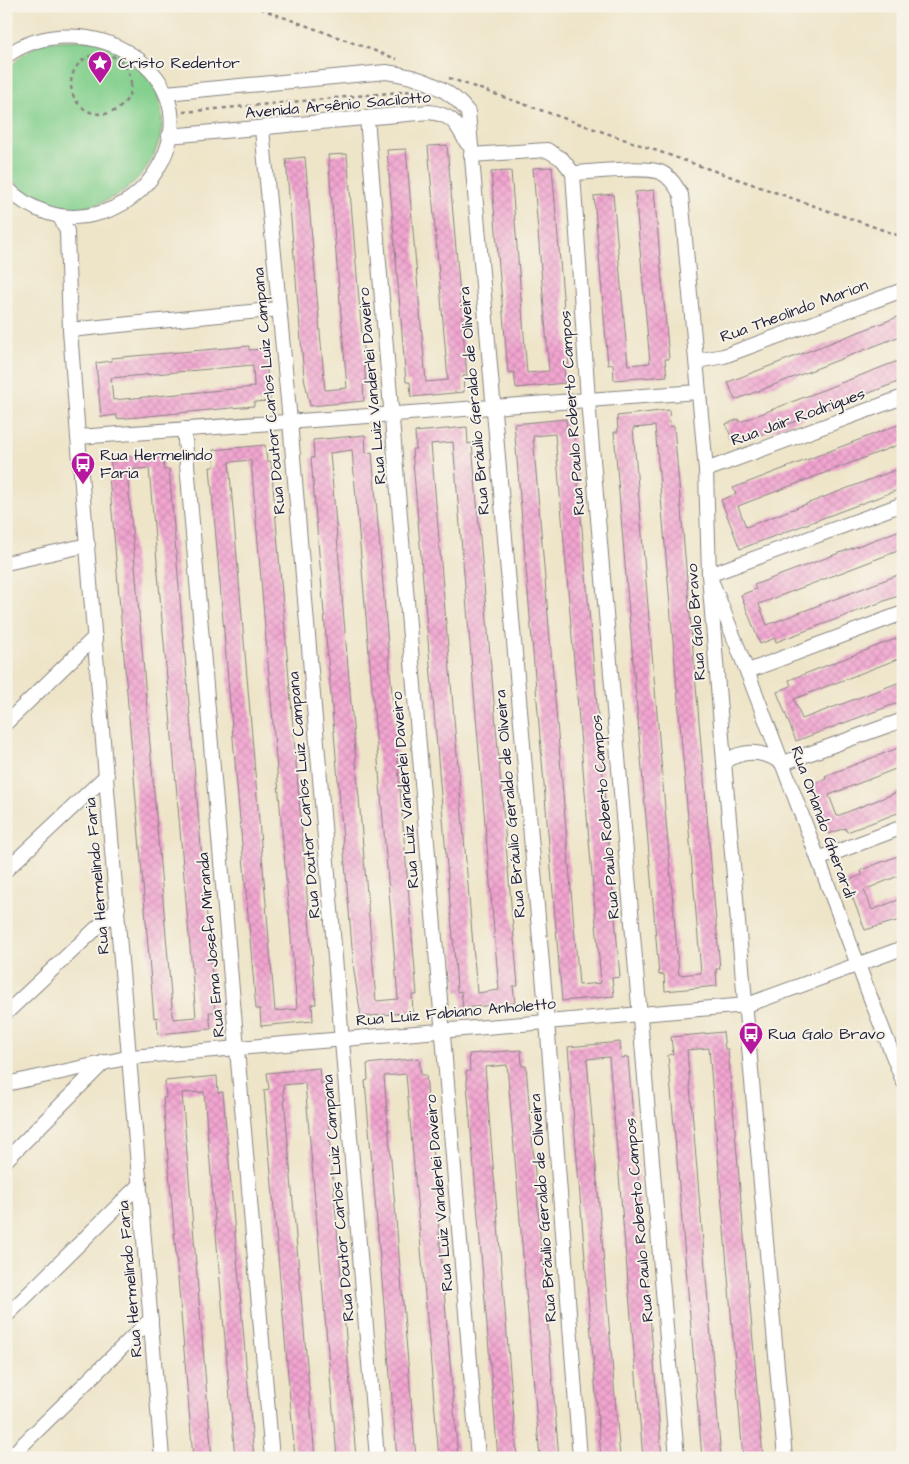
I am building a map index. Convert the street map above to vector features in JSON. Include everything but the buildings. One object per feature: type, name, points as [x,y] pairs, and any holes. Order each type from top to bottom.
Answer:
[{"type":"street","points":[[6,56],[18,46],[42,32],[69,26],[97,29],[123,39],[145,57],[161,80],[171,113],[169,136],[163,157],[153,176],[133,197],[108,211],[67,217],[24,202],[6,187]]},
{"type":"street","name":"Avenida Arsênio Sacilotto","points":[[166,93],[386,72],[407,75],[445,83],[468,112],[471,152]]},
{"type":"street","points":[[429,112],[438,102],[445,83]]},
{"type":"street","name":"Avenida Arsênio Sacilotto","points":[[169,136],[262,129],[429,112],[439,113],[456,123],[471,152]]},
{"type":"street","name":"Rua Luiz Vanderlei Daveiro","points":[[367,118],[478,1458]]},
{"type":"street","name":"Rua Doutor Carlos Luiz Campana","points":[[262,129],[290,421],[378,1458]]},
{"type":"street","points":[[471,152],[547,150],[562,159],[573,173]]},
{"type":"street","name":"Rua Bráulio Geraldo de Oliveira","points":[[471,152],[546,1022],[580,1458]]},
{"type":"street","name":"Rua Galo Bravo","points":[[573,173],[647,170],[669,177],[681,195],[706,470],[709,575],[724,762],[747,1005],[785,1458]]},
{"type":"street","name":"Rua Paulo Roberto Campos","points":[[573,173],[588,400],[677,1458]]},
{"type":"street","name":"Rua Hermelindo Faria","points":[[67,217],[70,330],[78,437],[131,1057],[162,1458]]},
{"type":"street","name":"Rua Theolindo Marion","points":[[697,361],[724,356],[903,290]]},
{"type":"street","points":[[70,330],[279,309]]},
{"type":"street","points":[[78,437],[698,392]]},
{"type":"street","name":"Rua Jair Rodrigues","points":[[706,470],[903,397]]},
{"type":"street","name":"Rua Ema Josefa Miranda","points":[[184,429],[272,1458]]},
{"type":"street","points":[[709,575],[903,504]]},
{"type":"street","points":[[9,564],[88,545]]},
{"type":"street","name":"Rua Orlando Gherardi","points":[[709,575],[748,671],[857,965],[903,1081]]},
{"type":"street","points":[[748,671],[903,613]]},
{"type":"street","points":[[6,723],[95,637]]},
{"type":"street","points":[[724,762],[735,755],[747,752],[766,754],[782,763],[903,720]]},
{"type":"street","points":[[6,870],[107,775]]},
{"type":"street","points":[[818,859],[903,827]]},
{"type":"street","points":[[6,1013],[118,908]]},
{"type":"street","name":"Rua Luiz Fabiano Anholetto","points":[[6,1084],[131,1057],[747,1005],[903,948]]},
{"type":"street","points":[[6,1160],[104,1062]]},
{"type":"street","points":[[6,1316],[140,1184]]},
{"type":"street","points":[[9,1458],[151,1318]]},
{"type":"path","points":[[252,6],[401,61]]},
{"type":"path","points":[[96,54],[112,56],[126,66],[132,81],[128,98],[117,110],[101,115],[93,113],[85,110],[74,98],[71,81],[74,70],[80,61],[96,54]]},
{"type":"path","points":[[445,83],[903,237]]},
{"type":"path","points":[[171,113],[417,90]]},
{"type":"green space","points":[[91,40],[109,43],[133,63],[156,93],[162,125],[153,156],[133,183],[105,201],[72,208],[38,199],[6,172],[6,71],[23,54],[45,41]]},
{"type":"place","name":"Cristo Redentor","points":[[100,84]]},
{"type":"place","name":"Rua Hermelindo Faria","points":[[83,485]]},
{"type":"place","name":"Rua Galo Bravo","points":[[751,1055]]}]
